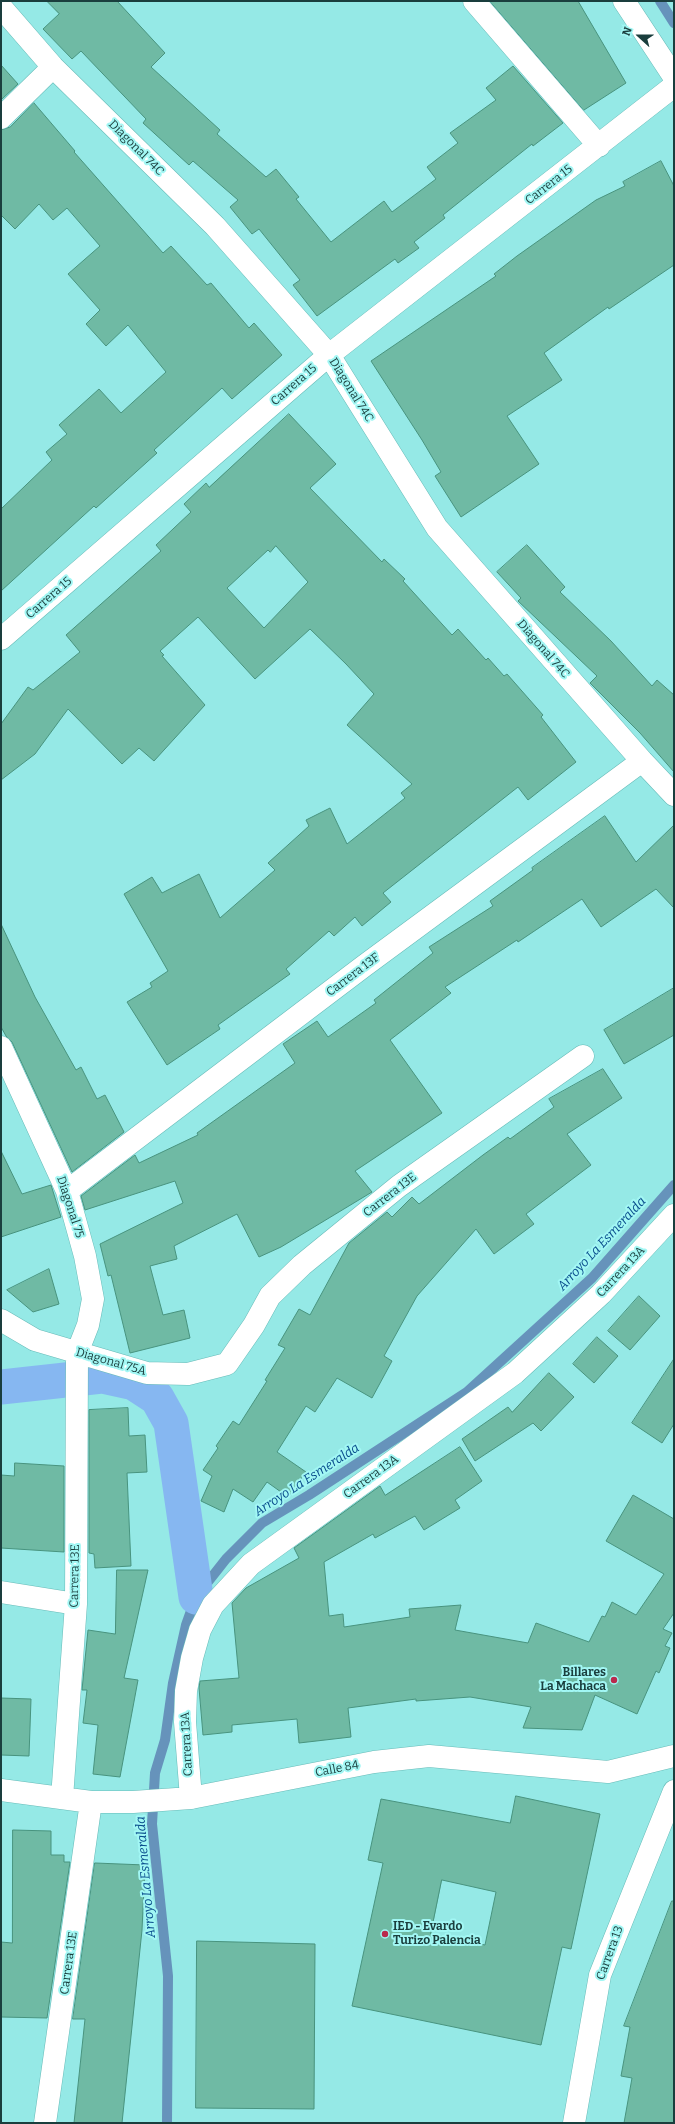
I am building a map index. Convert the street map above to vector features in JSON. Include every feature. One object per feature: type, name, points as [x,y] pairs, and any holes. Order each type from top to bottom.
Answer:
[{"type":"street","points":[[474,1],[599,146]]},
{"type":"street","points":[[624,1],[674,77]]},
{"type":"street","name":"Diagonal 74C","points":[[1,7],[54,67],[215,226],[329,355],[436,528],[642,761],[674,795]]},
{"type":"street","points":[[1,118],[54,67]]},
{"type":"street","name":"Carrera 15","points":[[1,640],[329,355],[599,146],[674,86]]},
{"type":"street","name":"Carrera 13F","points":[[67,1191],[364,966],[642,761]]},
{"type":"street","name":"Diagonal 75","points":[[1,1047],[67,1191],[85,1256],[93,1299],[88,1325],[77,1359]]},
{"type":"street","name":"Carrera 13E","points":[[227,1364],[254,1325],[270,1296],[302,1264],[399,1186],[583,1056]]},
{"type":"street","name":"Carrera 13A","points":[[182,1799],[186,1691],[192,1658],[200,1630],[214,1605],[252,1564],[514,1373],[601,1294],[674,1215]]},
{"type":"street","name":"Diagonal 75A","points":[[1,1320],[36,1340],[77,1359],[147,1373],[188,1374],[227,1364]]},
{"type":"street","name":"Carrera 13E","points":[[62,1798],[76,1604],[77,1359]]},
{"type":"street","points":[[1,1592],[76,1604]]},
{"type":"street","name":"Calle 84","points":[[1,1790],[91,1802],[132,1802],[182,1799],[374,1762],[429,1756],[608,1772],[674,1756]]},
{"type":"street","name":"Carrera 13","points":[[574,2123],[600,1975],[674,1790]]},
{"type":"street","name":"Carrera 13E","points":[[45,2123],[91,1802]]},
{"type":"building","points":[[47,1],[117,1],[165,53],[151,67],[220,130],[217,134],[266,177],[276,169],[299,197],[296,199],[331,242],[384,201],[392,212],[436,179],[427,167],[458,143],[450,133],[496,100],[486,88],[513,66],[563,123],[533,146],[532,144],[443,215],[445,218],[414,242],[419,248],[398,263],[395,259],[317,316],[293,285],[300,280],[259,229],[252,234],[230,207],[238,200],[193,161],[189,165],[143,123],[146,119],[81,51],[72,59],[43,29],[59,14]]},
{"type":"building","points":[[490,1],[578,1],[626,83],[584,110]]},
{"type":"building","points":[[1,65],[18,84],[1,100]]},
{"type":"building","points":[[34,103],[75,151],[74,152],[163,253],[171,246],[207,285],[211,283],[249,328],[254,323],[282,355],[232,399],[222,388],[154,450],[157,453],[96,508],[94,506],[1,591],[1,509],[52,460],[46,452],[67,434],[59,425],[99,389],[121,413],[166,372],[128,325],[106,346],[86,324],[100,310],[68,274],[100,246],[67,208],[53,220],[39,204],[15,229],[1,215],[1,130],[10,127]]},
{"type":"building","points":[[661,161],[674,186],[674,265],[609,309],[608,307],[544,353],[562,380],[507,416],[539,464],[461,517],[435,476],[441,472],[371,361],[496,276],[494,274],[517,256],[596,200],[625,186],[623,182]]},
{"type":"building","points":[[289,414],[336,464],[310,488],[382,562],[384,559],[405,579],[403,581],[452,635],[458,629],[486,660],[488,658],[504,676],[507,674],[543,715],[541,717],[576,762],[528,800],[518,787],[383,893],[391,902],[362,926],[355,917],[334,936],[329,931],[286,969],[290,974],[218,1025],[220,1029],[167,1065],[127,1002],[152,987],[150,983],[168,971],[124,894],[152,877],[162,893],[199,874],[220,918],[275,870],[268,863],[309,826],[306,820],[330,808],[347,844],[405,798],[401,793],[412,784],[347,725],[374,694],[310,629],[255,679],[198,617],[160,651],[164,655],[162,656],[205,705],[154,761],[139,748],[122,764],[68,709],[35,754],[1,780],[1,724],[28,687],[33,690],[80,652],[66,635],[161,551],[156,545],[191,512],[184,504],[206,483],[209,487]],"holes":[[[276,546],[308,582],[264,628],[227,588],[268,550],[270,552]]]},
{"type":"building","points":[[527,545],[565,587],[560,592],[611,641],[652,686],[657,680],[674,695],[674,772],[640,733],[590,683],[597,676],[518,601],[521,598],[497,572]]},
{"type":"building","points":[[605,816],[636,862],[674,825],[674,908],[656,889],[601,927],[582,899],[518,942],[517,940],[445,987],[451,993],[390,1040],[442,1113],[355,1171],[372,1192],[281,1247],[259,1257],[237,1214],[174,1246],[177,1259],[150,1266],[163,1315],[184,1310],[190,1338],[130,1353],[111,1275],[108,1276],[100,1244],[183,1203],[175,1181],[85,1210],[81,1196],[135,1155],[139,1163],[198,1135],[197,1133],[295,1063],[283,1044],[317,1021],[328,1037],[376,1003],[374,1000],[433,953],[429,947],[493,906],[490,901],[533,870],[532,868]]},
{"type":"building","points":[[1,924],[35,997],[76,1070],[81,1067],[97,1099],[105,1095],[124,1132],[72,1172],[12,1042],[6,1036],[1,1027]]},
{"type":"building","points":[[674,988],[674,1035],[624,1064],[604,1030]]},
{"type":"building","points":[[603,1069],[622,1098],[567,1134],[591,1165],[526,1214],[534,1224],[494,1254],[476,1229],[417,1296],[384,1356],[392,1361],[372,1398],[337,1378],[315,1412],[306,1406],[277,1452],[306,1472],[288,1497],[267,1482],[253,1502],[233,1489],[224,1512],[201,1501],[212,1476],[203,1470],[218,1448],[216,1446],[233,1421],[239,1425],[267,1381],[265,1380],[285,1348],[278,1345],[299,1309],[310,1315],[349,1243],[387,1212],[392,1217],[412,1197],[419,1204],[508,1137],[510,1139],[554,1107],[549,1099]]},
{"type":"building","points":[[1,1151],[22,1194],[51,1185],[61,1217],[1,1237]]},
{"type":"building","points":[[49,1269],[59,1304],[33,1312],[7,1290]]},
{"type":"building","points":[[639,1296],[660,1316],[630,1350],[608,1331]]},
{"type":"building","points":[[597,1337],[618,1356],[594,1383],[573,1364]]},
{"type":"building","points":[[674,1359],[674,1424],[662,1443],[632,1423]]},
{"type":"building","points":[[549,1373],[574,1397],[541,1431],[533,1423],[475,1461],[462,1439],[508,1407],[512,1412]]},
{"type":"building","points":[[128,1408],[129,1436],[145,1435],[147,1472],[127,1473],[131,1566],[95,1568],[94,1554],[89,1553],[89,1410]]},
{"type":"building","points":[[460,1447],[482,1481],[455,1500],[460,1508],[424,1530],[415,1516],[375,1538],[373,1534],[324,1562],[329,1616],[343,1614],[344,1627],[410,1617],[409,1609],[461,1605],[455,1630],[528,1643],[536,1623],[589,1642],[602,1616],[605,1617],[612,1602],[636,1615],[664,1574],[606,1541],[633,1495],[674,1519],[674,1613],[663,1629],[672,1633],[665,1646],[670,1648],[659,1673],[656,1671],[637,1714],[595,1695],[582,1730],[523,1728],[531,1707],[470,1697],[416,1701],[416,1699],[348,1708],[351,1737],[299,1743],[297,1719],[232,1725],[232,1732],[203,1735],[199,1688],[200,1681],[239,1678],[232,1603],[246,1588],[299,1558],[294,1548],[380,1486],[385,1495]]},
{"type":"building","points":[[15,1463],[64,1466],[64,1552],[1,1548],[1,1475],[14,1476]]},
{"type":"building","points":[[117,1570],[148,1570],[124,1678],[138,1680],[120,1777],[93,1774],[98,1725],[83,1723],[87,1690],[82,1690],[88,1630],[115,1634]]},
{"type":"building","points":[[1,1698],[31,1699],[29,1756],[1,1755]]},
{"type":"building","points":[[516,1796],[600,1814],[571,1949],[562,1947],[541,2045],[352,2006],[383,1863],[368,1860],[381,1799],[510,1823]],"holes":[[[442,1880],[496,1892],[485,1945],[431,1934]]]},
{"type":"building","points":[[13,1830],[51,1831],[51,1855],[64,1855],[64,1862],[70,1862],[47,2018],[1,2017],[1,1942],[12,1943]]},
{"type":"building","points":[[95,1863],[145,1865],[142,1930],[122,2123],[74,2123],[85,2019],[73,2019]]},
{"type":"building","points":[[672,1901],[674,1901],[674,2123],[624,2123],[632,2078],[621,2076],[630,2027],[624,2026]]},
{"type":"building","points":[[197,1941],[315,1944],[314,2109],[196,2108]]},
{"type":"waterway","name":"Arroyo La Esmeralda","points":[[660,1],[674,23]]},
{"type":"waterway","name":"Arroyo La Esmeralda","points":[[167,2123],[168,1976],[152,1824],[155,1773],[165,1740],[173,1683],[186,1625],[196,1597],[226,1559],[262,1523],[309,1495],[467,1392],[592,1278],[674,1185]]},
{"type":"waterway","points":[[1,1387],[102,1376],[134,1383],[157,1398],[171,1423],[196,1597]]},
{"type":"place","name":"Billares La Machaca","points":[[614,1680]]},
{"type":"place","name":"IED - Evardo Turizo Palencia","points":[[385,1934]]}]
